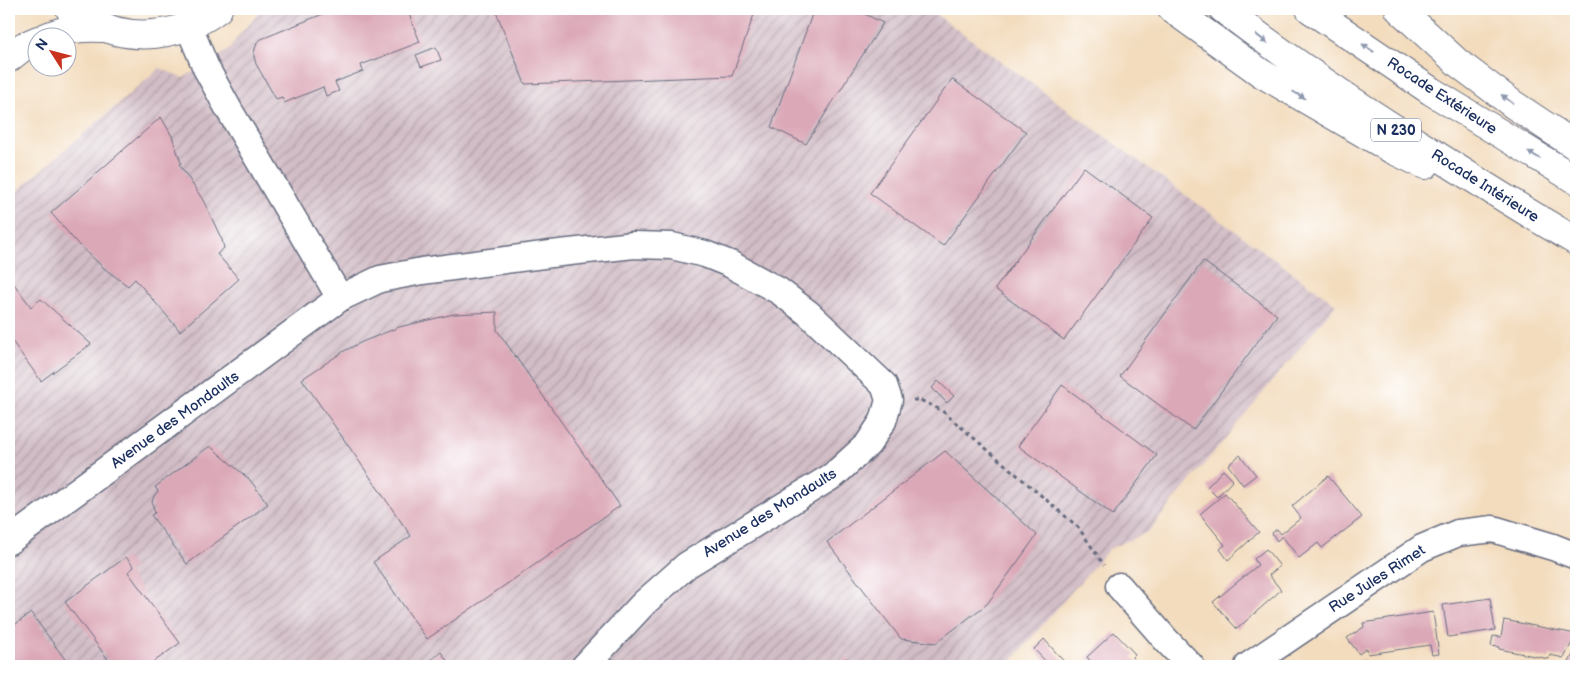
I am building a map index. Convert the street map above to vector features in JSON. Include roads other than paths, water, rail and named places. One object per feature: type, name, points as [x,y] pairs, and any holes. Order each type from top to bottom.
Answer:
[{"type":"main road","points":[[70,9],[102,28]]},
{"type":"main road","points":[[78,28],[102,28],[131,35],[161,34],[189,26],[218,9]]},
{"type":"main road","points":[[1172,9],[1261,73],[1391,149],[1527,213]]},
{"type":"main road","name":"Rocade Intérieure","points":[[1223,9],[1274,48],[1400,132],[1527,213],[1576,241]]},
{"type":"main road","name":"Rocade Extérieure","points":[[1310,9],[1431,91],[1576,180]]},
{"type":"main road","points":[[1399,9],[1458,63],[1514,105],[1576,146]]},
{"type":"main road","points":[[9,58],[28,44]]},
{"type":"street","points":[[189,26],[206,68],[228,108],[340,298]]},
{"type":"street","name":"Avenue des Mondaults","points":[[9,541],[340,298],[380,279],[422,271],[551,254],[634,245],[672,246],[704,254],[730,264],[779,290],[808,313],[884,384],[889,400],[883,421],[868,444],[834,475],[687,565],[644,602],[585,666]]},
{"type":"street","name":"Rue Jules Rimet","points":[[1248,666],[1422,548],[1458,533],[1493,530],[1553,547],[1576,556]]},
{"type":"street","points":[[1119,586],[1191,666]]}]
